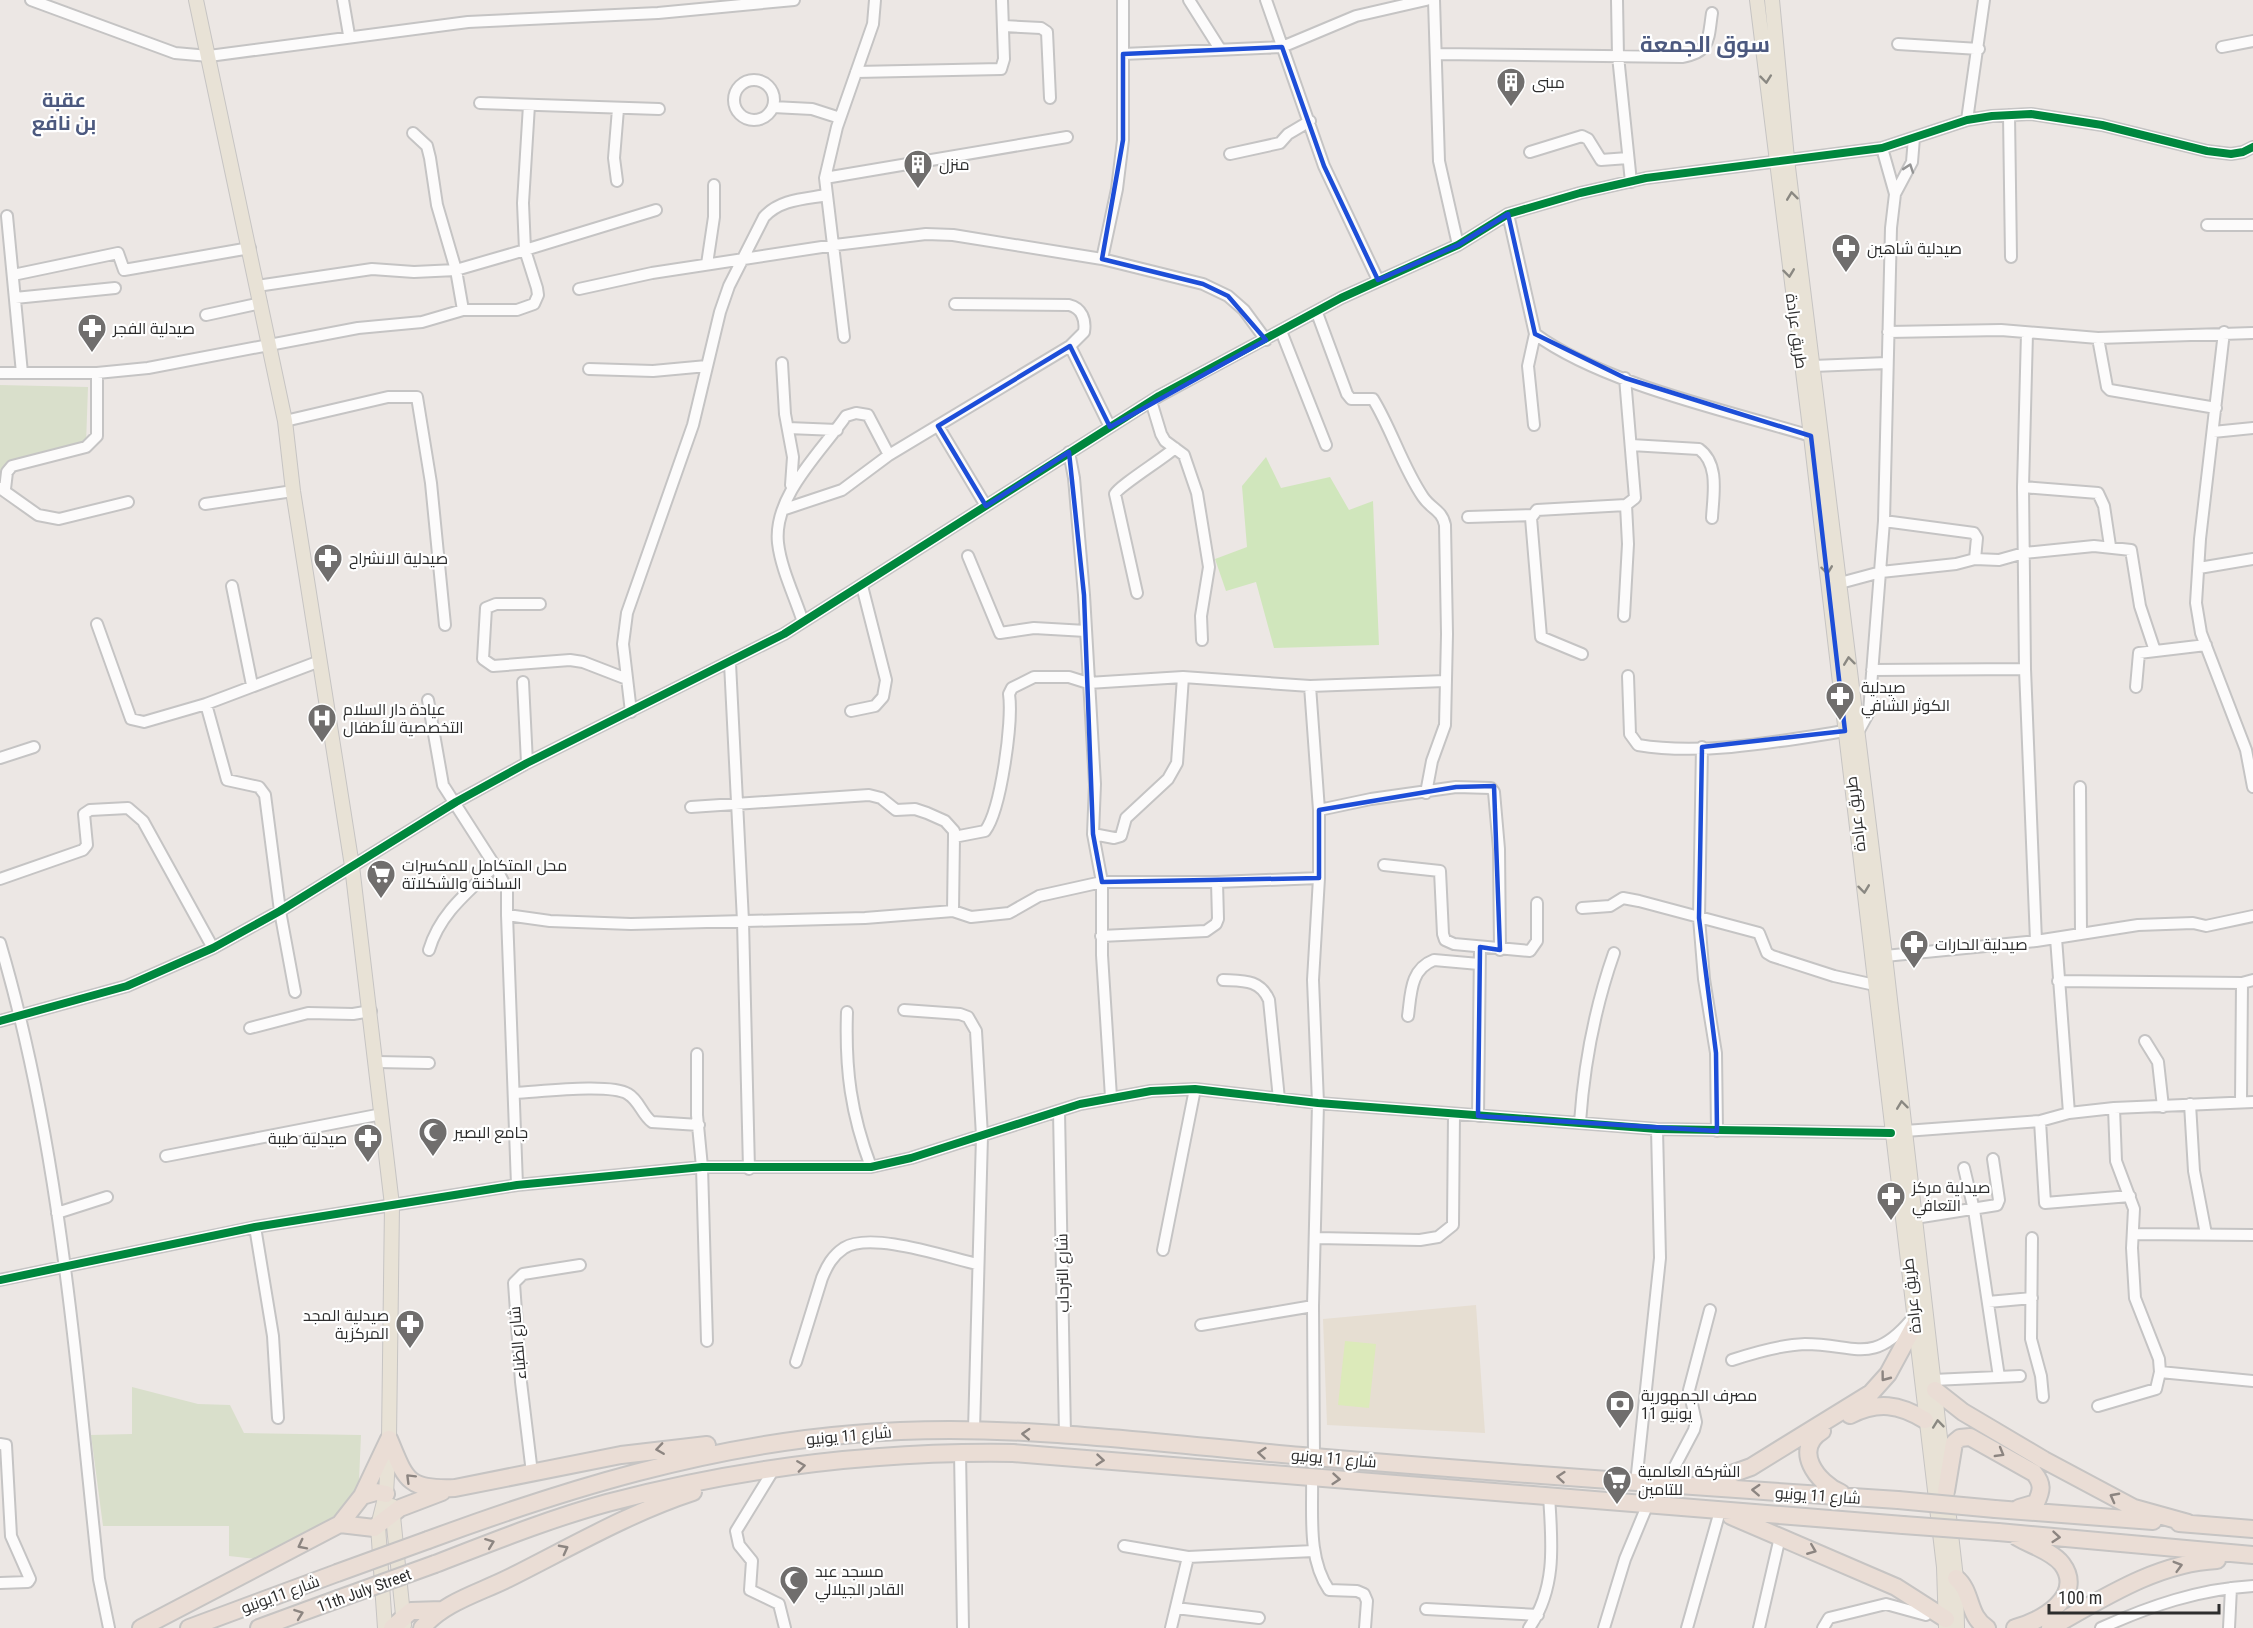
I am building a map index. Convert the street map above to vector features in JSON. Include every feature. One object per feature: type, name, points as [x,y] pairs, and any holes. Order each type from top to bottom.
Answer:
[{"type":"highway","points":[[1694,1487],[1751,1467],[1871,1393],[1888,1374],[1913,1322]]},
{"type":"highway","points":[[1934,1385],[1963,1412],[2034,1454],[2134,1508],[2188,1523]]},
{"type":"highway","points":[[1847,1495],[1828,1488],[1810,1463],[1808,1448],[1815,1436],[1863,1409],[1880,1405],[1896,1406],[1925,1420]]},
{"type":"highway","name":"شارع 11 يونيو","points":[[428,1540],[624,1474],[673,1461],[760,1445],[872,1432],[974,1431],[1065,1436],[1636,1483],[1847,1495],[2003,1510],[2253,1529]]},
{"type":"highway","points":[[1946,1491],[1954,1443],[1960,1438],[1970,1437],[2034,1473],[2040,1480],[2041,1492],[2036,1503],[2003,1510]]},
{"type":"highway","points":[[388,1439],[400,1467],[414,1484],[431,1489],[455,1488]]},
{"type":"highway","points":[[141,1628],[340,1524],[362,1496],[388,1439]]},
{"type":"highway","points":[[340,1524],[354,1524],[369,1529],[378,1526],[394,1511],[408,1503],[455,1488],[532,1473],[672,1447],[721,1444],[760,1445]]},
{"type":"highway","name":"شارع 11 يونيو","points":[[435,1564],[605,1504],[768,1470],[861,1458],[960,1452],[1013,1453],[1549,1496],[1647,1506],[2005,1533],[2253,1556]]},
{"type":"highway","points":[[422,1628],[442,1610],[572,1544],[683,1495],[768,1470]]},
{"type":"highway","points":[[362,1496],[371,1492],[386,1494]]},
{"type":"highway","points":[[1720,1511],[1888,1584],[1950,1625]]},
{"type":"highway","points":[[2005,1533],[2061,1563],[2067,1576],[2068,1589],[2051,1612],[2015,1628]]},
{"type":"highway","name":"11th July Street","points":[[337,1573],[428,1540]]},
{"type":"highway","points":[[2050,1628],[2160,1571],[2196,1561],[2253,1556]]},
{"type":"highway","name":"11th July Street","points":[[259,1628],[435,1564]]},
{"type":"highway","name":"شارع 11يونيو","points":[[189,1628],[337,1573]]},
{"type":"highway","points":[[1956,1578],[1964,1584],[1974,1618],[1987,1628]]},
{"type":"highway","points":[[399,1625],[416,1610],[442,1610]]},
{"type":"main road","points":[[196,0],[285,421],[293,491],[352,866],[377,1062],[392,1205],[386,1494],[378,1526],[385,1628]]},
{"type":"main road","name":"طريق عرادة","points":[[1756,0],[1813,366],[1840,583],[1851,733],[1875,985],[1889,1051]]},
{"type":"main road","name":"طريق عرادة","points":[[1772,0],[1781,159],[1811,436],[1851,733],[1885,956],[1889,1051],[1898,1132],[1913,1322],[1950,1625]]},
{"type":"main road","name":"طريق عرادة","points":[[1898,1132],[1915,1218],[1956,1578],[1950,1625]]},
{"type":"main road","points":[[386,1494],[394,1511],[399,1625]]},
{"type":"street","points":[[31,0],[175,53],[209,56],[349,35],[468,22],[658,13],[727,3],[794,0]]},
{"type":"street","points":[[343,0],[349,35]]},
{"type":"street","points":[[844,337],[835,244],[825,178],[828,158],[840,118],[873,24],[875,0]]},
{"type":"street","points":[[856,72],[998,70],[1004,65],[1002,0]]},
{"type":"street","points":[[1102,259],[1118,189],[1123,140],[1123,0]]},
{"type":"street","points":[[1189,0],[1220,49]]},
{"type":"street","points":[[1266,0],[1324,166],[1378,280]]},
{"type":"street","points":[[1123,54],[1282,47],[1356,15],[1426,0]]},
{"type":"street","points":[[1434,0],[1439,161],[1458,245]]},
{"type":"street","points":[[1617,0],[1618,56],[1631,182]]},
{"type":"street","points":[[1967,120],[1979,50],[1984,0]]},
{"type":"street","points":[[1437,54],[1682,57],[1697,54],[1704,48],[1712,13]]},
{"type":"street","points":[[1004,26],[1041,28],[1047,32],[1050,98]]},
{"type":"street","points":[[2222,47],[2253,41]]},
{"type":"street","points":[[1898,44],[1979,50]]},
{"type":"street","points":[[480,103],[659,109]]},
{"type":"street","points":[[0,373],[97,373],[148,368],[358,328],[422,322],[463,310],[517,310],[534,304],[537,288],[525,250],[523,202],[529,105]]},
{"type":"street","points":[[773,107],[812,110],[840,118]]},
{"type":"street","points":[[617,181],[614,158],[618,109]]},
{"type":"street","points":[[0,1021],[127,986],[213,948],[280,911],[456,801],[527,763],[730,663],[803,622],[1152,401],[1378,280],[1458,245],[1508,214],[1580,193],[1631,182],[1781,159],[1882,148],[1967,120],[2009,115],[2031,114],[2102,125],[2207,151],[2231,154],[2253,147]]},
{"type":"street","points":[[2009,115],[2011,257]]},
{"type":"street","points":[[1230,154],[1280,143],[1288,134],[1310,121]]},
{"type":"street","points":[[413,133],[426,146],[437,205],[456,270],[463,310]]},
{"type":"street","points":[[1530,152],[1582,136],[1588,139],[1601,160],[1628,158]]},
{"type":"street","points":[[825,178],[1067,137]]},
{"type":"street","points":[[1895,194],[1912,162],[1914,138]]},
{"type":"street","points":[[1628,676],[1630,734],[1634,742],[1646,746],[1702,747],[1777,742],[1851,733],[1869,712],[1884,521],[1889,256],[1895,194],[1882,148]]},
{"type":"street","points":[[707,264],[714,218],[714,185]]},
{"type":"street","points":[[631,712],[623,644],[627,613],[693,424],[729,286],[745,259],[764,217],[772,208],[787,202],[828,195]]},
{"type":"street","points":[[257,286],[372,269],[414,272],[456,270],[656,210]]},
{"type":"street","points":[[1508,214],[1535,334],[1528,366],[1534,425]]},
{"type":"street","points":[[8,216],[21,373]]},
{"type":"street","points":[[2207,225],[2253,225]]},
{"type":"street","points":[[579,289],[707,264],[835,244],[944,234],[1102,259],[1203,284],[1236,303],[1266,340]]},
{"type":"street","points":[[13,275],[118,253],[124,270],[250,248]]},
{"type":"street","points":[[15,298],[116,288]]},
{"type":"street","points":[[206,315],[261,303]]},
{"type":"street","points":[[785,509],[843,490],[889,455],[1070,346],[1081,338],[1085,326],[1079,309],[1075,306],[955,304]]},
{"type":"street","points":[[1317,313],[1347,394],[1351,399],[1373,399],[1387,422],[1413,480],[1425,499],[1443,515],[1447,601],[1444,732],[1432,760],[1426,793]]},
{"type":"street","points":[[1888,332],[2001,330],[2098,338],[2224,332],[2253,333]]},
{"type":"street","points":[[1281,331],[1326,445]]},
{"type":"street","points":[[2224,332],[2200,539],[2196,603],[2205,645],[2249,750],[2253,787]]},
{"type":"street","points":[[2027,333],[2023,487],[2025,669],[2036,941]]},
{"type":"street","points":[[1535,334],[1569,354],[1625,378],[1811,436]]},
{"type":"street","points":[[2098,338],[2110,390],[2216,408]]},
{"type":"street","points":[[1070,346],[1110,427]]},
{"type":"street","points":[[782,363],[794,471],[779,527],[778,542],[803,622]]},
{"type":"street","points":[[1813,366],[1887,363]]},
{"type":"street","points":[[589,369],[653,371],[707,366]]},
{"type":"street","points":[[97,373],[97,436],[93,442],[86,447],[12,466],[7,472],[3,489],[16,501],[38,515],[59,519],[128,502]]},
{"type":"street","points":[[1468,517],[1532,515],[1545,509],[1626,505],[1635,498],[1625,378]]},
{"type":"street","points":[[285,421],[388,397],[417,397],[431,483],[445,625]]},
{"type":"street","points":[[1152,401],[1161,434],[1165,441],[1184,455],[1195,486],[1209,567],[1201,616],[1202,640]]},
{"type":"street","points":[[790,489],[846,416],[865,413],[889,455]]},
{"type":"street","points":[[938,426],[986,506]]},
{"type":"street","points":[[788,428],[837,430]]},
{"type":"street","points":[[2213,432],[2253,428]]},
{"type":"street","points":[[1631,445],[1699,449],[1706,453],[1713,470],[1713,518]]},
{"type":"street","points":[[1137,593],[1115,494],[1119,488],[1153,466],[1175,448]]},
{"type":"street","points":[[1069,452],[1074,478],[1086,631],[1095,784],[1093,834],[1102,882],[1101,936],[1111,1097]]},
{"type":"street","points":[[2023,487],[2098,493],[2104,506],[2110,546]]},
{"type":"street","points":[[205,504],[293,491]]},
{"type":"street","points":[[1624,616],[1628,544],[1626,505]]},
{"type":"street","points":[[1532,515],[1530,525],[1540,637],[1582,654]]},
{"type":"street","points":[[1884,521],[1974,533],[1977,537],[1975,559]]},
{"type":"street","points":[[1840,583],[1881,572],[1956,564],[1975,559],[1999,560],[2024,553],[2110,546],[2133,552],[2140,606],[2155,651]]},
{"type":"street","points":[[968,556],[1000,633],[1034,628],[1086,631]]},
{"type":"street","points":[[2199,568],[2253,559]]},
{"type":"street","points":[[232,586],[252,685]]},
{"type":"street","points":[[851,711],[875,706],[886,689],[884,669],[862,586]]},
{"type":"street","points":[[540,604],[496,604],[486,608],[483,659],[485,663],[493,666],[570,660],[583,662],[627,679]]},
{"type":"street","points":[[97,624],[130,719],[144,722],[206,704],[252,685],[320,662]]},
{"type":"street","points":[[2136,687],[2138,654],[2205,645]]},
{"type":"street","points":[[730,663],[743,921],[749,1168]]},
{"type":"street","points":[[1872,670],[2025,669]]},
{"type":"street","points":[[954,837],[985,831],[993,820],[1002,780],[1009,694],[1012,688],[1034,677],[1069,677],[1088,684],[1183,676],[1310,686],[1445,681]]},
{"type":"street","points":[[1093,834],[1114,838],[1120,836],[1126,818],[1168,779],[1177,763],[1183,676]]},
{"type":"street","points":[[523,682],[527,763]]},
{"type":"street","points":[[1310,686],[1319,810],[1319,878],[1313,981],[1318,1103],[1316,1238],[1312,1306],[1314,1457]]},
{"type":"street","points":[[428,700],[443,785],[456,801],[507,890],[517,1185]]},
{"type":"street","points":[[206,704],[227,780],[259,787],[265,795],[280,911],[295,992]]},
{"type":"street","points":[[0,758],[34,747]]},
{"type":"street","points":[[1702,747],[1699,918],[1704,979],[1716,1053],[1717,1131]]},
{"type":"street","points":[[1319,810],[1371,799],[1467,787],[1488,787],[1494,792],[1499,849],[1500,950]]},
{"type":"street","points":[[2080,787],[2081,933]]},
{"type":"street","points":[[691,807],[875,796],[896,810],[915,809],[945,821],[954,831],[953,911]]},
{"type":"street","points":[[0,879],[83,850],[87,845],[84,814],[90,810],[128,808],[143,821],[213,948]]},
{"type":"street","points":[[1384,865],[1440,871],[1445,940],[1454,945],[1467,944],[1524,952],[1535,946],[1537,903]]},
{"type":"street","points":[[429,950],[434,932],[443,916],[495,866]]},
{"type":"street","points":[[507,915],[550,921],[631,924],[865,918],[953,911],[971,917],[1009,913],[1039,896],[1102,882],[1216,882],[1319,878]]},
{"type":"street","points":[[1101,936],[1206,931],[1216,924],[1218,919],[1216,882]]},
{"type":"street","points":[[1582,908],[1610,906],[1623,898],[1759,933],[1767,952],[1772,956],[1834,976],[1875,985]]},
{"type":"street","points":[[1885,956],[2036,941],[2138,925],[2193,923],[2206,926],[2253,916]]},
{"type":"street","points":[[2056,938],[2068,1113]]},
{"type":"street","points":[[0,943],[21,1015],[66,1268],[99,1580],[109,1628]]},
{"type":"street","points":[[1478,1116],[1479,947]]},
{"type":"street","points":[[1580,1122],[1599,1001],[1614,954]]},
{"type":"street","points":[[1408,1016],[1414,975],[1428,962],[1434,960],[1479,963]]},
{"type":"street","points":[[1222,980],[1254,982],[1266,992],[1269,1000],[1280,1099]]},
{"type":"street","points":[[2058,981],[2247,982],[2241,1101]]},
{"type":"street","points":[[904,1010],[960,1014],[972,1023],[976,1031],[982,1136],[974,1431]]},
{"type":"street","points":[[250,1028],[308,1012],[353,1014],[371,1011]]},
{"type":"street","points":[[847,1012],[848,1084],[859,1135],[871,1167]]},
{"type":"street","points":[[2145,1041],[2158,1062],[2163,1107]]},
{"type":"street","points":[[697,1053],[706,1341]]},
{"type":"street","points":[[377,1062],[429,1063]]},
{"type":"street","points":[[515,1093],[604,1089],[621,1091],[634,1099],[652,1122],[699,1125]]},
{"type":"street","points":[[1163,1250],[1195,1089]]},
{"type":"street","points":[[0,1280],[255,1227],[517,1185],[702,1167],[871,1167],[982,1136],[1059,1110],[1151,1090],[1195,1089],[1318,1103],[1478,1116],[1717,1131],[1898,1132],[2040,1121],[2068,1113],[2114,1108],[2253,1102]]},
{"type":"street","points":[[2190,1104],[2193,1171],[2206,1234]]},
{"type":"street","points":[[2098,1406],[2156,1389],[2160,1372],[2154,1343],[2135,1298],[2134,1216],[2130,1196],[2119,1175],[2115,1161],[2114,1108]]},
{"type":"street","name":"شارع الترحاب","points":[[1059,1110],[1065,1436]]},
{"type":"street","points":[[166,1156],[382,1114]]},
{"type":"street","points":[[1316,1238],[1420,1240],[1445,1233],[1453,1225],[1454,1114]]},
{"type":"street","points":[[2040,1121],[2042,1186],[2045,1203],[2130,1196]]},
{"type":"street","points":[[1636,1483],[1660,1258],[1657,1129]]},
{"type":"street","points":[[1915,1218],[1974,1210],[1998,1204],[1993,1159]]},
{"type":"street","points":[[1964,1168],[1974,1210],[2000,1377]]},
{"type":"street","points":[[57,1213],[107,1197]]},
{"type":"street","points":[[255,1227],[270,1314],[278,1418]]},
{"type":"street","points":[[2133,1234],[2253,1235]]},
{"type":"street","points":[[2032,1238],[2031,1339],[2041,1376],[2043,1397]]},
{"type":"street","points":[[796,1362],[822,1278],[828,1264],[844,1248],[860,1243],[878,1243],[977,1264]]},
{"type":"street","name":"شارع الظباء","points":[[532,1473],[521,1382],[514,1282],[524,1274],[580,1265]]},
{"type":"street","points":[[1988,1302],[2032,1298]]},
{"type":"street","points":[[1201,1325],[1312,1306]]},
{"type":"street","points":[[1665,1485],[1694,1430],[1696,1422],[1689,1390],[1710,1310]]},
{"type":"street","points":[[1732,1360],[1773,1348],[1807,1344],[1836,1348],[1879,1347],[1895,1338],[1913,1322]]},
{"type":"street","points":[[2160,1372],[2253,1381]]},
{"type":"street","points":[[1934,1385],[2020,1376]]},
{"type":"street","points":[[0,1444],[6,1445],[4,1476],[11,1536],[30,1579],[28,1582],[0,1583]]},
{"type":"street","points":[[960,1452],[963,1628]]},
{"type":"street","points":[[768,1470],[736,1531],[739,1545],[752,1561],[750,1590],[779,1604],[785,1628]]},
{"type":"street","points":[[1312,1477],[1314,1551],[1329,1590],[1357,1591],[1364,1594],[1367,1601],[1365,1628]]},
{"type":"street","points":[[1529,1628],[1538,1615],[1549,1580],[1552,1556],[1549,1496]]},
{"type":"street","points":[[1604,1628],[1625,1559],[1647,1506]]},
{"type":"street","points":[[1686,1628],[1720,1511]]},
{"type":"street","points":[[1759,1628],[1780,1537]]},
{"type":"street","points":[[1124,1546],[1188,1557],[1314,1551]]},
{"type":"street","points":[[1171,1628],[1188,1557]]},
{"type":"street","points":[[2103,1628],[2155,1605],[2231,1588],[2253,1586]]},
{"type":"street","points":[[2229,1628],[2231,1588]]},
{"type":"street","points":[[1823,1628],[1829,1618],[1886,1604],[1925,1610],[1926,1628]]},
{"type":"street","points":[[1176,1608],[1259,1618]]},
{"type":"street","points":[[1426,1610],[1538,1615]]},
{"type":"highlighted area","points":[[1282,47],[1324,166],[1378,280],[1458,245],[1508,214],[1535,334],[1625,378],[1811,436],[1845,731],[1702,747],[1699,918],[1716,1053],[1717,1131],[1478,1116],[1480,947],[1500,950],[1494,786],[1456,787],[1319,810],[1319,878],[1102,882],[1093,834],[1084,595],[1069,452],[986,506],[938,426],[1070,346],[1110,427],[1266,340],[1228,296],[1203,284],[1102,259],[1123,140],[1123,54]]},
{"type":"shaded area","points":[[1476,1305],[1485,1433],[1327,1425],[1323,1319]]},
{"type":"green space","points":[[0,385],[88,387],[86,444],[10,464],[0,480]]},
{"type":"green space","points":[[1266,457],[1281,488],[1330,477],[1349,510],[1373,501],[1379,645],[1274,648],[1256,582],[1226,591],[1215,559],[1247,547],[1242,486]]},
{"type":"green space","points":[[1345,1341],[1376,1344],[1369,1408],[1338,1405]]},
{"type":"green space","points":[[132,1387],[198,1404],[230,1405],[244,1433],[361,1435],[359,1480],[354,1499],[323,1525],[256,1559],[229,1556],[229,1526],[103,1526],[91,1435],[132,1434]]},
{"type":"cycle path","points":[[0,1021],[127,986],[213,948],[280,911],[456,802],[527,763],[784,634],[1159,396],[1341,298],[1458,245],[1508,214],[1580,193],[1646,178],[1882,148],[1967,120],[1992,116],[2031,114],[2102,125],[2207,151],[2231,154],[2253,147]]},
{"type":"cycle path","points":[[0,1280],[255,1227],[517,1185],[702,1167],[871,1167],[911,1158],[1080,1104],[1151,1091],[1195,1089],[1318,1103],[1657,1129],[1891,1133]]},
{"type":"place","name":"مبنى","points":[[1511,108]]},
{"type":"place","name":"منزل","points":[[918,190]]},
{"type":"place","name":"صيدلية شاهين","points":[[1846,274]]},
{"type":"place","name":"صيدلية الفجر","points":[[92,354]]},
{"type":"place","name":"صيدلية الانشراح","points":[[328,584]]},
{"type":"place","name":"صيدلية الكوثر الشافي","points":[[1840,722]]},
{"type":"place","name":"عيادة دار السلام التخصصية للأطفال","points":[[322,744]]},
{"type":"place","name":"محل المتكامل للمكسرات الساخنة والشكلاتة","points":[[381,900]]},
{"type":"place","name":"صيدلية الحارات","points":[[1914,970]]},
{"type":"place","name":"جامع البصير","points":[[433,1158]]},
{"type":"place","name":"صيدلية طيبة","points":[[368,1164]]},
{"type":"place","name":"صيدلية مركز التعافي","points":[[1891,1222]]},
{"type":"place","name":"صيدلية المجد المركزية","points":[[410,1350]]},
{"type":"place","name":"مصرف الجمهورية 11 يونيو","points":[[1620,1430]]},
{"type":"place","name":"الشركة العالمية للتامين","points":[[1617,1506]]},
{"type":"place","name":"مسجد عبد القادر الجيلالي","points":[[794,1606]]},
{"type":"district","name":"سوق الجمعة","points":[[1705,44]]},
{"type":"district","name":"عقبة بن نافع","points":[[64,112]]}]
